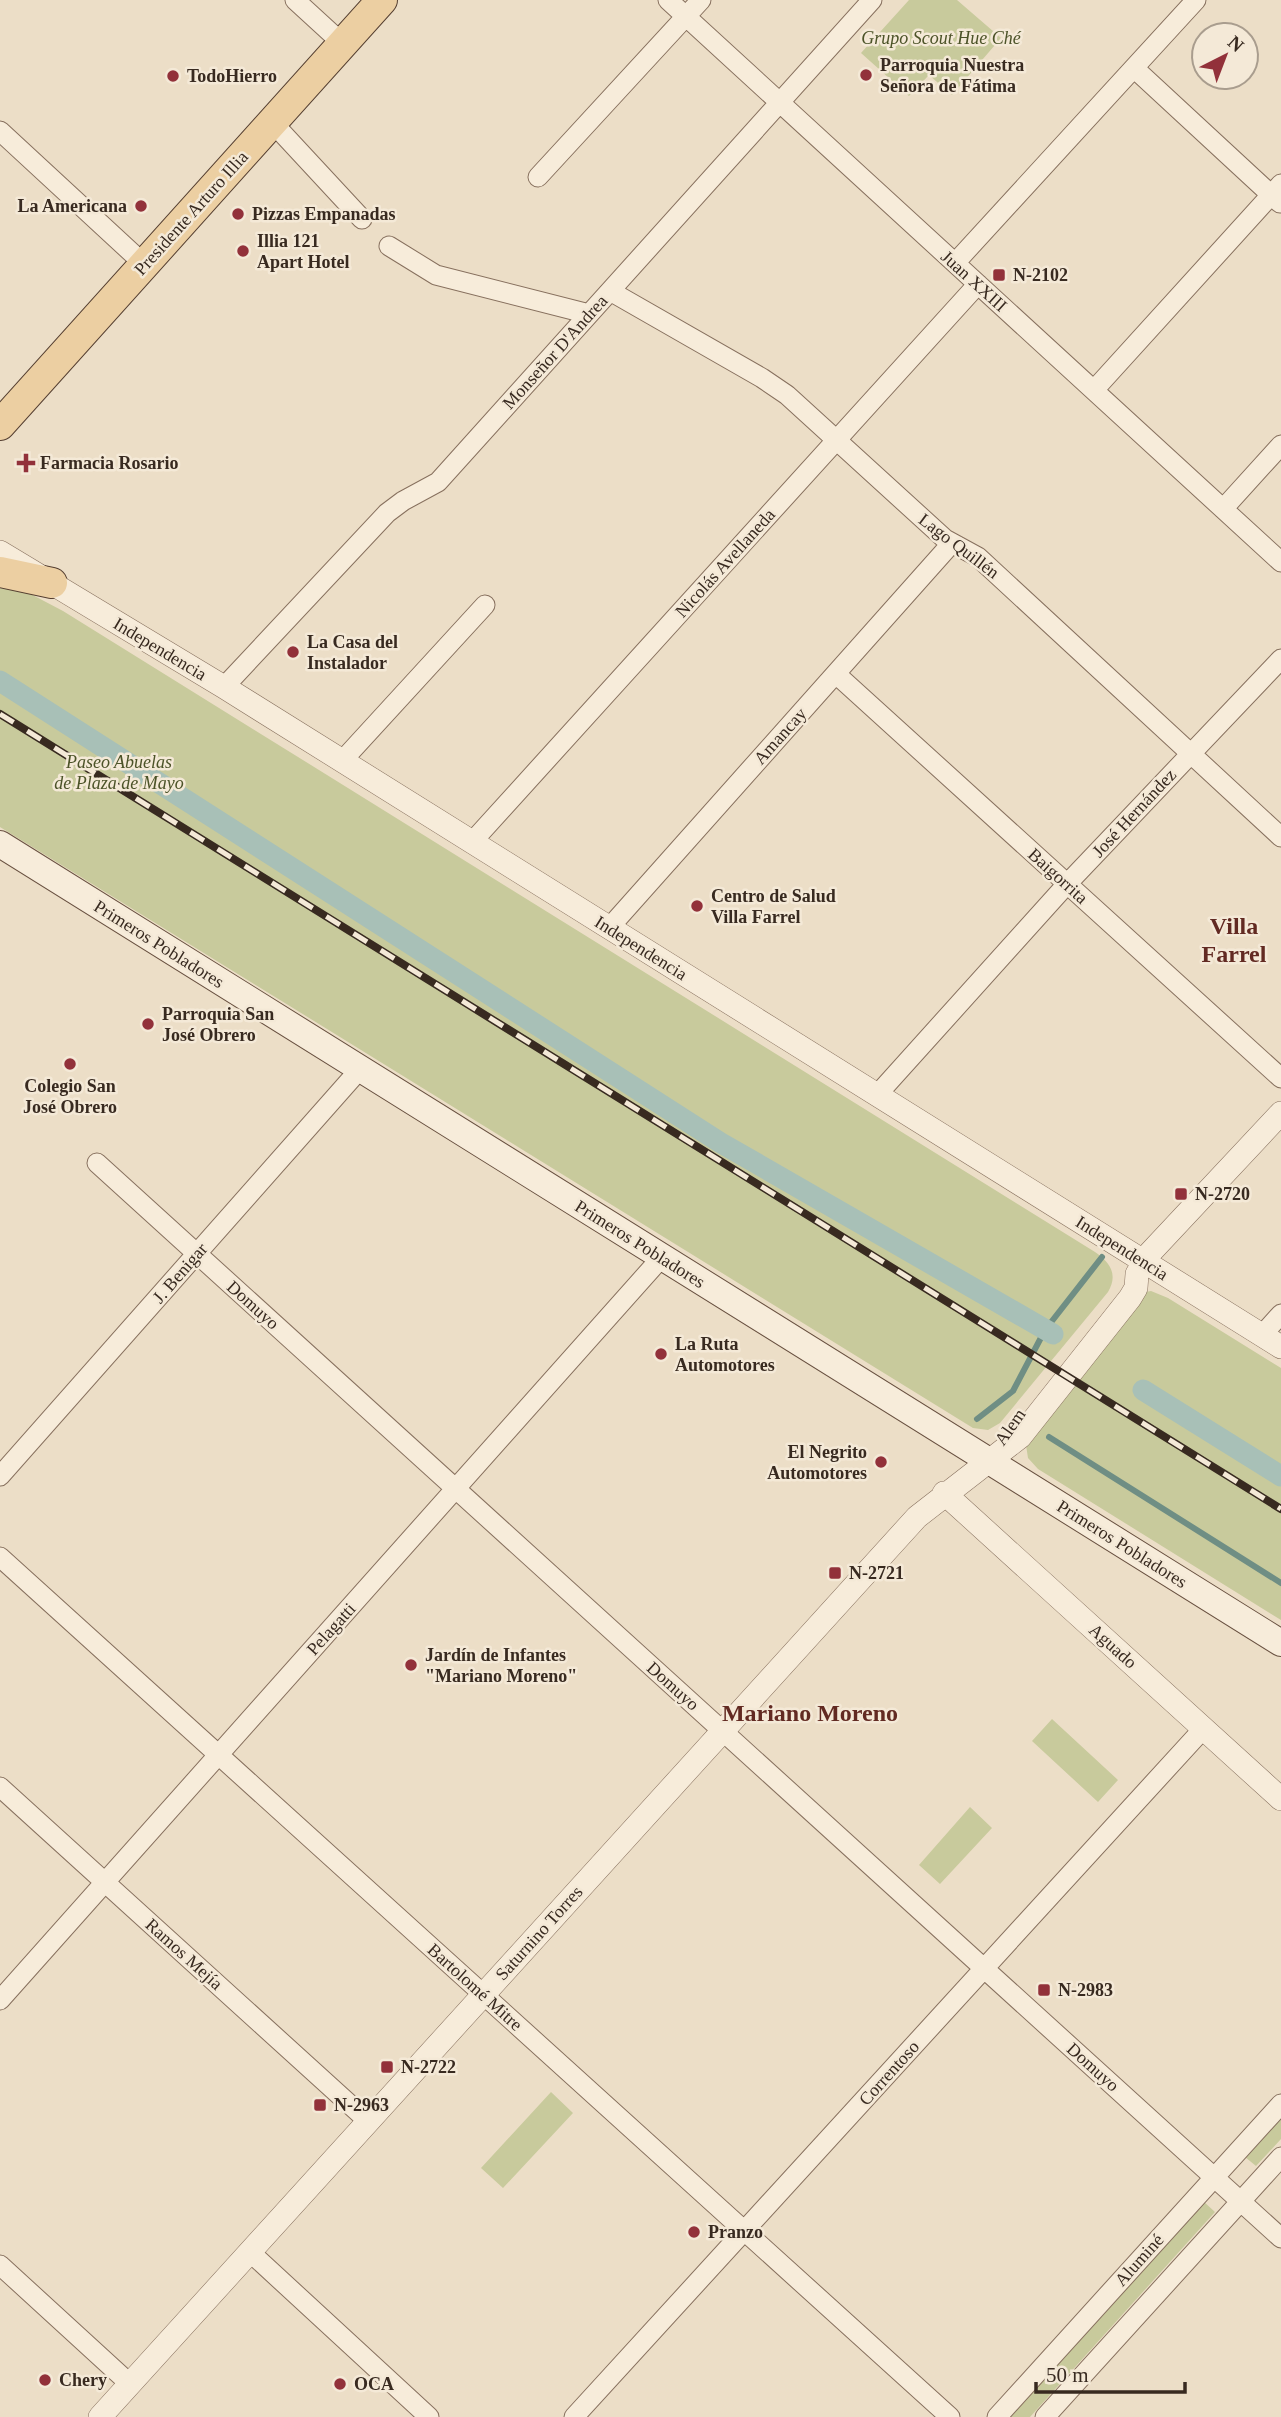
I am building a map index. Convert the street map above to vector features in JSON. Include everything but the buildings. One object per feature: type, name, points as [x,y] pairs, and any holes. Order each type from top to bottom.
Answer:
[{"type":"main road","name":"Presidente Arturo Illia","points":[[0,425],[382,0]]},
{"type":"main road","points":[[0,572],[52,583]]},
{"type":"main road","name":"Primeros Pobladores","points":[[0,844],[1281,1643]]},
{"type":"street","points":[[295,0],[343,44]]},
{"type":"street","name":"Juan XXIII","points":[[668,0],[1281,562]]},
{"type":"street","points":[[538,177],[701,0]]},
{"type":"street","name":"Monseñor D'Andrea","points":[[224,687],[387,513],[402,500],[438,482],[872,0]]},
{"type":"street","points":[[955,263],[1196,0]]},
{"type":"street","points":[[1094,390],[1278,194],[1134,68]]},
{"type":"street","points":[[272,122],[362,219]]},
{"type":"street","points":[[0,131],[145,265]]},
{"type":"street","points":[[389,246],[436,275],[589,314]]},
{"type":"street","name":"Nicolás Avellaneda","points":[[471,842],[978,284]]},
{"type":"street","name":"Lago Quillén","points":[[610,291],[775,386],[951,544],[967,549],[978,557],[1281,837]]},
{"type":"street","points":[[1223,509],[1281,445]]},
{"type":"street","name":"Amancay","points":[[609,929],[951,544]]},
{"type":"street","name":"Independencia","points":[[0,552],[224,687],[877,1095],[1140,1267],[1271,1340]]},
{"type":"street","points":[[342,761],[485,605]]},
{"type":"street","name":"José Hernández","points":[[877,1095],[1067,884],[1281,659]]},
{"type":"street","name":"Baigorrita","points":[[836,674],[1281,1078]]},
{"type":"street","name":"J. Benigar","points":[[0,1476],[360,1069]]},
{"type":"street","name":"Alem","points":[[988,1460],[1016,1418],[1119,1289],[1281,1113]]},
{"type":"street","name":"Domuyo","points":[[97,1163],[1281,2238]]},
{"type":"street","name":"Pelagatti","points":[[0,2000],[661,1258]]},
{"type":"street","points":[[1271,1340],[1281,1314]]},
{"type":"street","name":"Saturnino Torres","points":[[100,2417],[917,1517],[988,1460]]},
{"type":"street","name":"Aguado","points":[[944,1493],[1281,1799]]},
{"type":"street","name":"Bartolomé Mitre","points":[[0,1557],[950,2417]]},
{"type":"street","name":"Correntoso","points":[[574,2417],[1203,1729]]},
{"type":"street","name":"Ramos Mejía","points":[[0,1787],[369,2121]]},
{"type":"street","name":"Aluminé","points":[[997,2417],[1281,2104]]},
{"type":"street","name":"Aluminé","points":[[1045,2417],[1281,2157]]},
{"type":"street","points":[[250,2252],[429,2417]]},
{"type":"street","points":[[0,2265],[130,2384]]},
{"type":"green space","name":"Grupo Scout Hue Ché","points":[[909,0],[957,0],[1001,38],[952,95],[929,75],[909,96],[861,53]]},
{"type":"green space","name":"Paseo Abuelas de Plaza de Mayo","points":[[0,582],[25,591],[63,611],[1095,1252],[1105,1260],[1111,1270],[1112,1280],[1108,1292],[1000,1423],[988,1430],[973,1428],[0,827]]},
{"type":"green space","points":[[1151,1291],[1168,1298],[1281,1368],[1281,1620],[1038,1469],[1028,1458],[1026,1445],[1146,1292]]},
{"type":"green space","points":[[1052,1719],[1118,1780],[1098,1802],[1032,1741]]},
{"type":"green space","points":[[970,1807],[992,1828],[940,1884],[919,1865]]},
{"type":"green space","points":[[551,2092],[573,2113],[503,2188],[481,2168]]},
{"type":"green space","points":[[1281,2118],[1281,2139],[1256,2166],[1245,2157]]},
{"type":"green space","points":[[1203,2201],[1215,2212],[1030,2417],[1008,2417]]},
{"type":"waterway","points":[[0,681],[721,1143],[1053,1334]]},
{"type":"waterway","points":[[977,1419],[1013,1391],[1045,1330],[1102,1257]]},
{"type":"waterway","points":[[1143,1390],[1281,1476]]},
{"type":"waterway","points":[[1049,1437],[1281,1583]]},
{"type":"railway","points":[[0,714],[1281,1509]]},
{"type":"place","name":"Parroquia Nuestra Señora de Fátima","points":[[866,75]]},
{"type":"place","name":"TodoHierro","points":[[173,76]]},
{"type":"place","name":"La Americana","points":[[141,206]]},
{"type":"place","name":"Pizzas Empanadas","points":[[238,214]]},
{"type":"place","name":"Illia 121 Apart Hotel","points":[[243,251]]},
{"type":"place","name":"N-2102","points":[[999,275]]},
{"type":"place","name":"Farmacia Rosario","points":[[26,463]]},
{"type":"place","name":"La Casa del Instalador","points":[[293,652]]},
{"type":"place","name":"Centro de Salud Villa Farrel","points":[[697,906]]},
{"type":"place","name":"Parroquia San José Obrero","points":[[148,1024]]},
{"type":"place","name":"Colegio San José Obrero","points":[[70,1064]]},
{"type":"place","name":"N-2720","points":[[1181,1194]]},
{"type":"place","name":"La Ruta Automotores","points":[[661,1354]]},
{"type":"place","name":"El Negrito Automotores","points":[[881,1462]]},
{"type":"place","name":"N-2721","points":[[835,1573]]},
{"type":"place","name":"Jardín de Infantes \"Mariano Moreno\"","points":[[411,1665]]},
{"type":"place","name":"N-2983","points":[[1044,1990]]},
{"type":"place","name":"N-2722","points":[[387,2067]]},
{"type":"place","name":"N-2963","points":[[320,2105]]},
{"type":"place","name":"Pranzo","points":[[694,2232]]},
{"type":"place","name":"Chery","points":[[45,2380]]},
{"type":"place","name":"OCA","points":[[340,2384]]},
{"type":"district","name":"Villa Farrel","points":[[1234,940]]},
{"type":"district","name":"Mariano Moreno","points":[[810,1713]]}]
